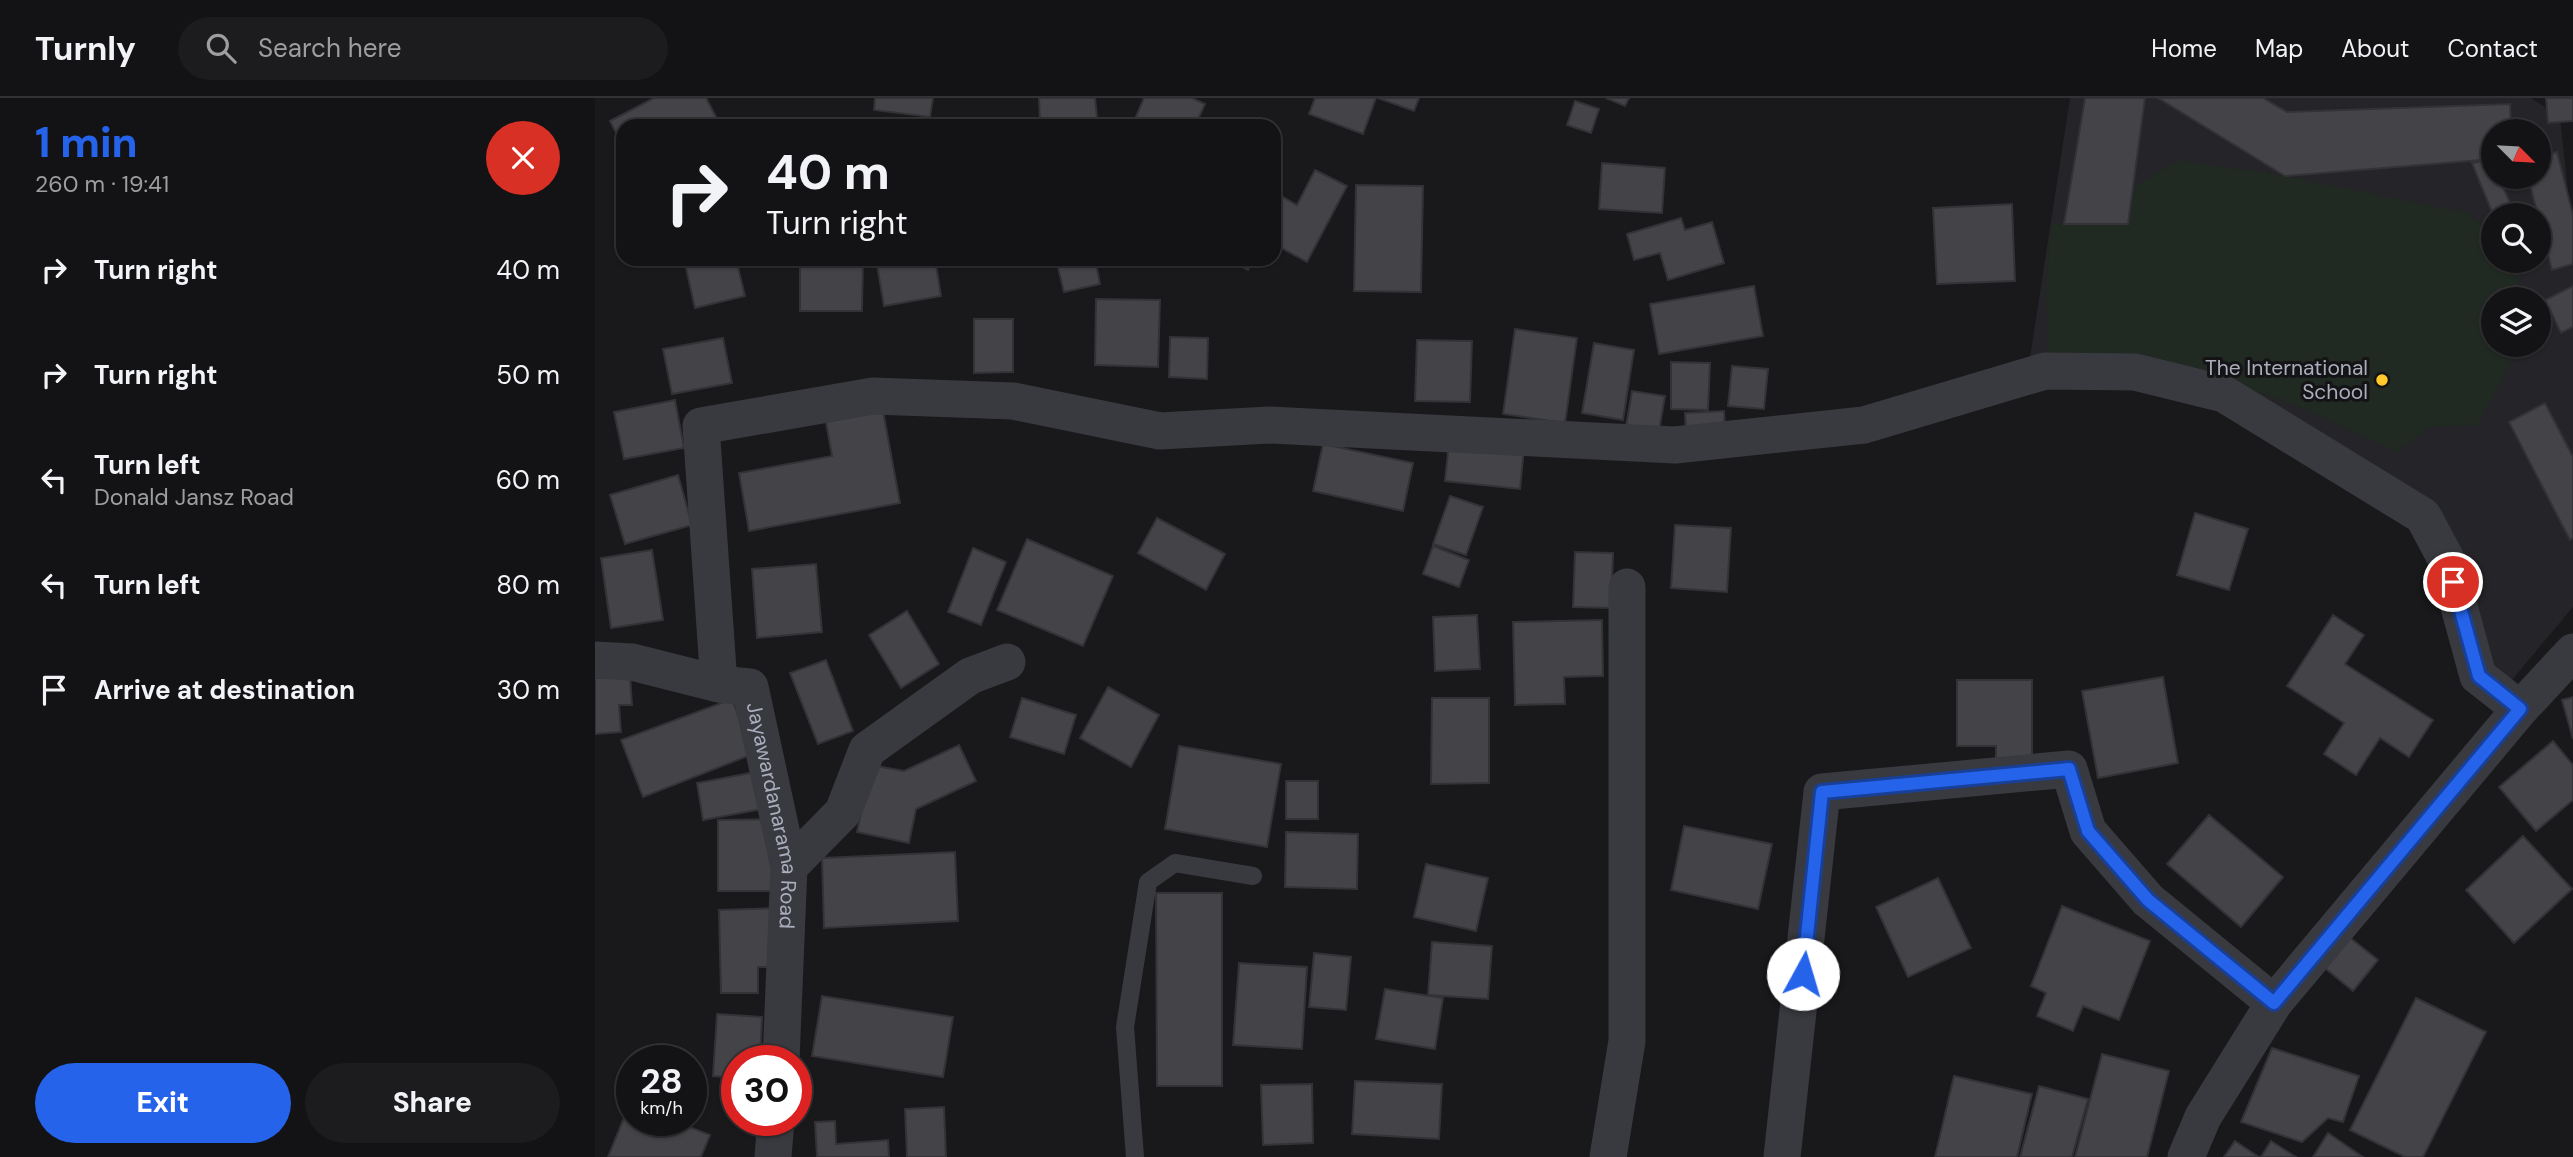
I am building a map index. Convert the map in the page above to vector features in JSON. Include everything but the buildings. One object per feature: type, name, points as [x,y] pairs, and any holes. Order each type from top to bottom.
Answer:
[{"type":"street","points":[[719,684],[701,426],[873,396],[1013,401],[1160,431],[1269,425],[1675,445],[1864,425],[2045,372],[2135,372],[2224,394],[2423,516],[2446,559],[2479,676],[2520,709]]},
{"type":"street","points":[[1608,1157],[1627,1041],[1627,587]]},
{"type":"street","points":[[2186,1157],[2203,1117],[2274,1003],[2520,709],[2573,652]]},
{"type":"street","name":"Jayawardanarama Road","points":[[595,660],[632,662],[719,684],[750,687],[789,867],[782,1045]]},
{"type":"street","points":[[789,867],[843,812],[867,750],[970,676],[1007,662]]},
{"type":"street","points":[[1782,1157],[1822,792],[2069,769],[2088,831],[2148,900],[2274,1003]]},
{"type":"street","points":[[773,1157],[775,1136]]},
{"type":"lane","points":[[1135,1157],[1125,1027],[1147,882],[1175,863],[1253,876]]},
{"type":"shaded area","name":"The International School","points":[[2070,98],[2531,98],[2560,117],[2573,239],[2573,607],[2507,686],[2485,667],[2457,564],[2243,393],[2029,364]]},
{"type":"shaded area","points":[[2179,160],[2285,176],[2467,213],[2481,224],[2481,273],[2514,273],[2521,287],[2481,287],[2481,357],[2514,357],[2478,425],[2430,427],[2397,452],[2298,406],[2228,382],[2048,360],[2046,293],[2051,223],[2128,224],[2135,186]]},
{"type":"place","name":"The International School","points":[[2382,380]]},
{"type":"route","points":[[1803,974],[1822,792],[2069,769],[2088,831],[2148,900],[2274,1003],[2520,709],[2479,676],[2453,582]]}]
